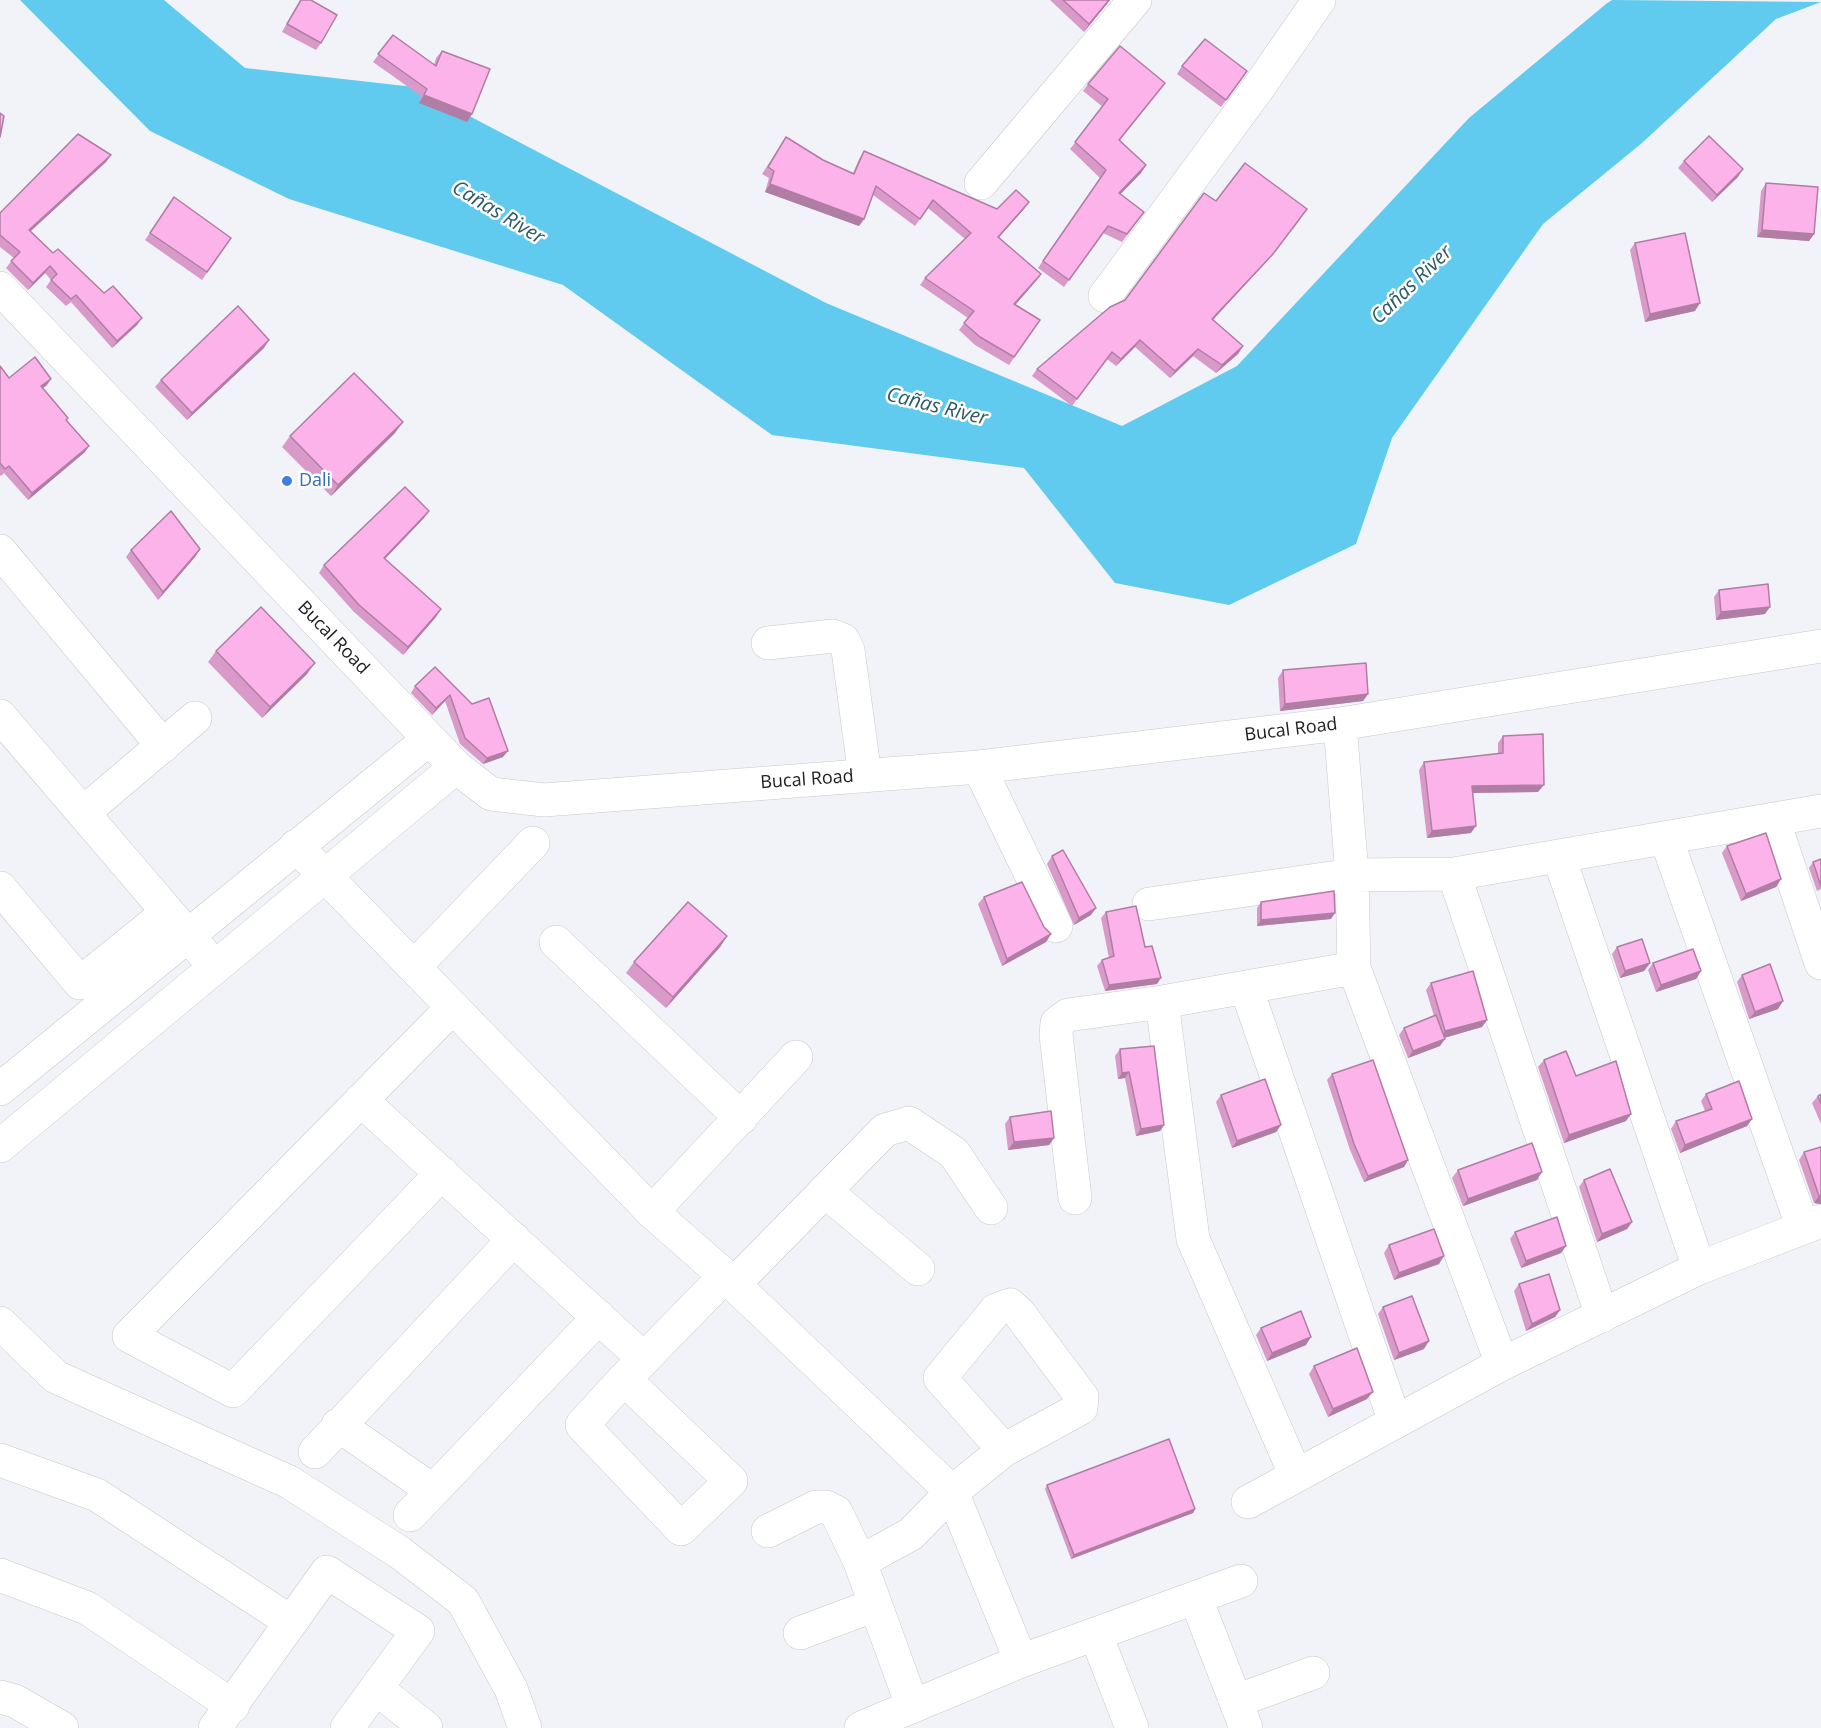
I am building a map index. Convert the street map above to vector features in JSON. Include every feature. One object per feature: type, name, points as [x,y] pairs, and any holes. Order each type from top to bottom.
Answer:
[{"type":"street","points":[[981,183],[1135,0]]},
{"type":"street","points":[[1105,296],[1256,91],[1319,0]]},
{"type":"street","name":"Bucal Road","points":[[0,288],[456,767],[490,794],[544,800],[979,767],[1340,724],[1821,646]]},
{"type":"street","points":[[0,551],[163,746]]},
{"type":"street","points":[[768,643],[832,636],[843,640],[848,650],[865,776]]},
{"type":"street","points":[[0,716],[215,967]]},
{"type":"street","points":[[83,813],[195,718]]},
{"type":"street","points":[[1340,724],[1352,875],[1354,968],[1502,1364]]},
{"type":"street","points":[[0,888],[11,922],[80,984],[296,846],[429,739]]},
{"type":"street","points":[[0,1146],[456,767]]},
{"type":"street","points":[[979,767],[1056,926]]},
{"type":"street","points":[[1149,904],[1352,875],[1454,874],[1821,811]]},
{"type":"street","points":[[1773,819],[1821,963]]},
{"type":"street","points":[[1248,1502],[1502,1364],[1699,1268],[1812,1225],[1666,838]]},
{"type":"street","points":[[414,967],[533,843]]},
{"type":"street","points":[[296,846],[651,1212],[730,1280],[952,1492],[1022,1661]]},
{"type":"street","points":[[1559,856],[1699,1268]]},
{"type":"street","points":[[1454,874],[1602,1316]]},
{"type":"street","points":[[0,1089],[178,923]]},
{"type":"street","points":[[556,942],[741,1118]]},
{"type":"street","points":[[1075,1198],[1056,1035],[1057,1023],[1068,1015],[1162,1002],[1354,968]]},
{"type":"street","points":[[1246,987],[1395,1422]]},
{"type":"street","points":[[1162,1002],[1193,1239],[1296,1476]]},
{"type":"street","points":[[442,1173],[233,1391],[129,1336],[453,1007]]},
{"type":"street","points":[[651,1212],[796,1057]]},
{"type":"street","points":[[361,1100],[599,1317],[634,1369],[731,1480],[681,1529],[582,1425],[634,1369],[825,1191],[885,1130],[909,1123],[954,1153],[991,1208]]},
{"type":"street","points":[[825,1191],[918,1269]]},
{"type":"street","points":[[315,1452],[514,1239]]},
{"type":"street","points":[[860,1562],[911,1533],[952,1492],[1004,1450],[1081,1408],[1082,1397],[1019,1313],[1010,1305],[996,1310],[940,1378],[1004,1450]]},
{"type":"street","points":[[410,1515],[599,1317]]},
{"type":"street","points":[[0,1323],[56,1377],[289,1482],[399,1552],[463,1600],[511,1689],[525,1728]]},
{"type":"street","points":[[338,1425],[432,1490]]},
{"type":"street","points":[[0,1460],[97,1495],[291,1622]]},
{"type":"street","points":[[768,1531],[816,1508],[831,1508],[836,1512],[860,1562],[912,1705]]},
{"type":"street","points":[[0,1575],[87,1608],[224,1717],[327,1572],[418,1630],[347,1728]]},
{"type":"street","points":[[861,1728],[1022,1661],[1241,1581]]},
{"type":"street","points":[[1196,1599],[1241,1714],[1313,1673]]},
{"type":"street","points":[[800,1633],[875,1605]]},
{"type":"street","points":[[1096,1635],[1131,1728]]},
{"type":"street","points":[[376,1688],[426,1728]]},
{"type":"street","points":[[0,1696],[15,1701],[62,1728]]},
{"type":"water","name":"Cañas River","points":[[20,0],[164,0],[245,68],[414,87],[826,303],[1122,426],[1237,366],[1469,118],[1612,0],[1821,2],[1776,19],[1642,143],[1543,224],[1392,438],[1356,544],[1229,605],[1115,583],[1024,468],[772,435],[563,285],[289,199],[150,131]]},
{"type":"building","points":[[301,0],[311,0],[337,15],[321,43],[287,24]]},
{"type":"building","points":[[1063,0],[1109,0],[1089,24]]},
{"type":"building","points":[[393,35],[436,66],[442,51],[490,69],[472,114],[424,95],[427,89],[378,54]]},
{"type":"building","points":[[1205,39],[1247,71],[1226,100],[1182,66]]},
{"type":"building","points":[[1120,46],[1165,83],[1119,140],[1146,165],[1119,193],[1144,212],[1127,234],[1108,226],[1069,280],[1043,261],[1106,170],[1075,142],[1108,99],[1088,84]]},
{"type":"building","points":[[0,113],[4,116],[0,137]]},
{"type":"building","points":[[78,134],[111,155],[29,230],[53,253],[58,249],[104,293],[113,286],[142,318],[117,341],[76,295],[71,299],[51,280],[57,274],[50,266],[33,283],[11,261],[20,252],[0,235],[0,213]]},
{"type":"building","points":[[1709,136],[1743,169],[1717,195],[1684,161]]},
{"type":"building","points":[[786,137],[823,160],[854,174],[864,151],[997,209],[1016,190],[1029,202],[998,237],[1041,274],[1014,304],[1040,320],[1014,357],[980,337],[964,323],[974,311],[925,278],[971,233],[933,200],[920,219],[876,186],[864,219],[770,184],[774,171],[768,167]]},
{"type":"building","points":[[1245,163],[1307,209],[1273,254],[1212,319],[1243,346],[1222,365],[1198,349],[1175,371],[1140,340],[1121,359],[1112,352],[1077,399],[1037,369],[1110,307],[1125,300],[1204,193],[1216,201]]},
{"type":"building","points":[[1766,183],[1818,187],[1814,234],[1762,230]]},
{"type":"building","points":[[174,197],[231,238],[207,272],[150,233]]},
{"type":"building","points":[[1685,233],[1700,303],[1650,314],[1635,243]]},
{"type":"building","points":[[238,306],[269,340],[192,413],[161,380]]},
{"type":"building","points":[[35,357],[51,379],[41,386],[89,446],[32,493],[9,466],[5,469],[0,463],[0,366],[9,378]]},
{"type":"building","points":[[354,373],[403,422],[338,485],[290,436]]},
{"type":"building","points":[[405,487],[429,511],[384,558],[441,609],[408,647],[359,605],[324,565]]},
{"type":"building","points":[[171,511],[200,549],[163,592],[131,550]]},
{"type":"building","points":[[1768,584],[1770,607],[1721,612],[1719,590]]},
{"type":"building","points":[[261,607],[315,663],[270,707],[216,651]]},
{"type":"building","points":[[1366,663],[1368,694],[1285,704],[1283,670]]},
{"type":"building","points":[[435,667],[472,704],[489,698],[508,751],[487,758],[465,738],[450,695],[436,708],[415,686]]},
{"type":"building","points":[[1543,734],[1544,785],[1472,786],[1476,826],[1432,831],[1424,762],[1503,753],[1503,736]]},
{"type":"building","points":[[1766,833],[1781,879],[1746,894],[1727,846]]},
{"type":"building","points":[[1063,850],[1096,908],[1079,918],[1052,856]]},
{"type":"building","points":[[1821,859],[1821,886],[1813,862]]},
{"type":"building","points":[[1022,882],[1044,927],[1051,934],[1007,959],[984,897]]},
{"type":"building","points":[[1334,891],[1335,913],[1261,920],[1261,902]]},
{"type":"building","points":[[688,902],[727,936],[673,997],[634,962]]},
{"type":"building","points":[[1136,906],[1145,947],[1152,946],[1161,978],[1109,985],[1102,960],[1114,956],[1106,912]]},
{"type":"building","points":[[1642,939],[1650,963],[1625,971],[1617,947]]},
{"type":"building","points":[[1693,949],[1701,971],[1661,985],[1653,963]]},
{"type":"building","points":[[1770,964],[1783,1001],[1755,1012],[1742,975]]},
{"type":"building","points":[[1473,971],[1487,1020],[1445,1031],[1431,983]]},
{"type":"building","points":[[1436,1015],[1445,1039],[1413,1051],[1404,1028]]},
{"type":"building","points":[[1154,1046],[1164,1125],[1141,1129],[1129,1072],[1122,1073],[1120,1049]]},
{"type":"building","points":[[1566,1051],[1576,1076],[1616,1061],[1631,1114],[1569,1135],[1544,1060]]},
{"type":"building","points":[[1373,1060],[1408,1160],[1368,1176],[1354,1144],[1332,1074]]},
{"type":"building","points":[[1265,1079],[1281,1125],[1237,1141],[1221,1095]]},
{"type":"building","points":[[1739,1081],[1752,1119],[1685,1145],[1676,1121],[1712,1109],[1706,1094]]},
{"type":"building","points":[[1051,1111],[1054,1138],[1014,1142],[1010,1117]]},
{"type":"building","points":[[1532,1143],[1542,1172],[1468,1199],[1458,1170]]},
{"type":"building","points":[[1821,1147],[1821,1196],[1819,1196],[1804,1152]]},
{"type":"building","points":[[1610,1169],[1632,1222],[1602,1234],[1584,1180]]},
{"type":"building","points":[[1557,1217],[1566,1246],[1526,1261],[1515,1232]]},
{"type":"building","points":[[1434,1229],[1444,1256],[1399,1273],[1389,1245]]},
{"type":"building","points":[[1549,1274],[1560,1310],[1532,1324],[1519,1284]]},
{"type":"building","points":[[1412,1296],[1429,1341],[1399,1353],[1383,1307]]},
{"type":"building","points":[[1301,1311],[1311,1337],[1272,1353],[1261,1328]]},
{"type":"building","points":[[1357,1348],[1373,1392],[1333,1409],[1314,1366]]},
{"type":"building","points":[[1169,1439],[1195,1509],[1074,1555],[1047,1485]]},
{"type":"place","name":"Dali","points":[[287,481]]}]
